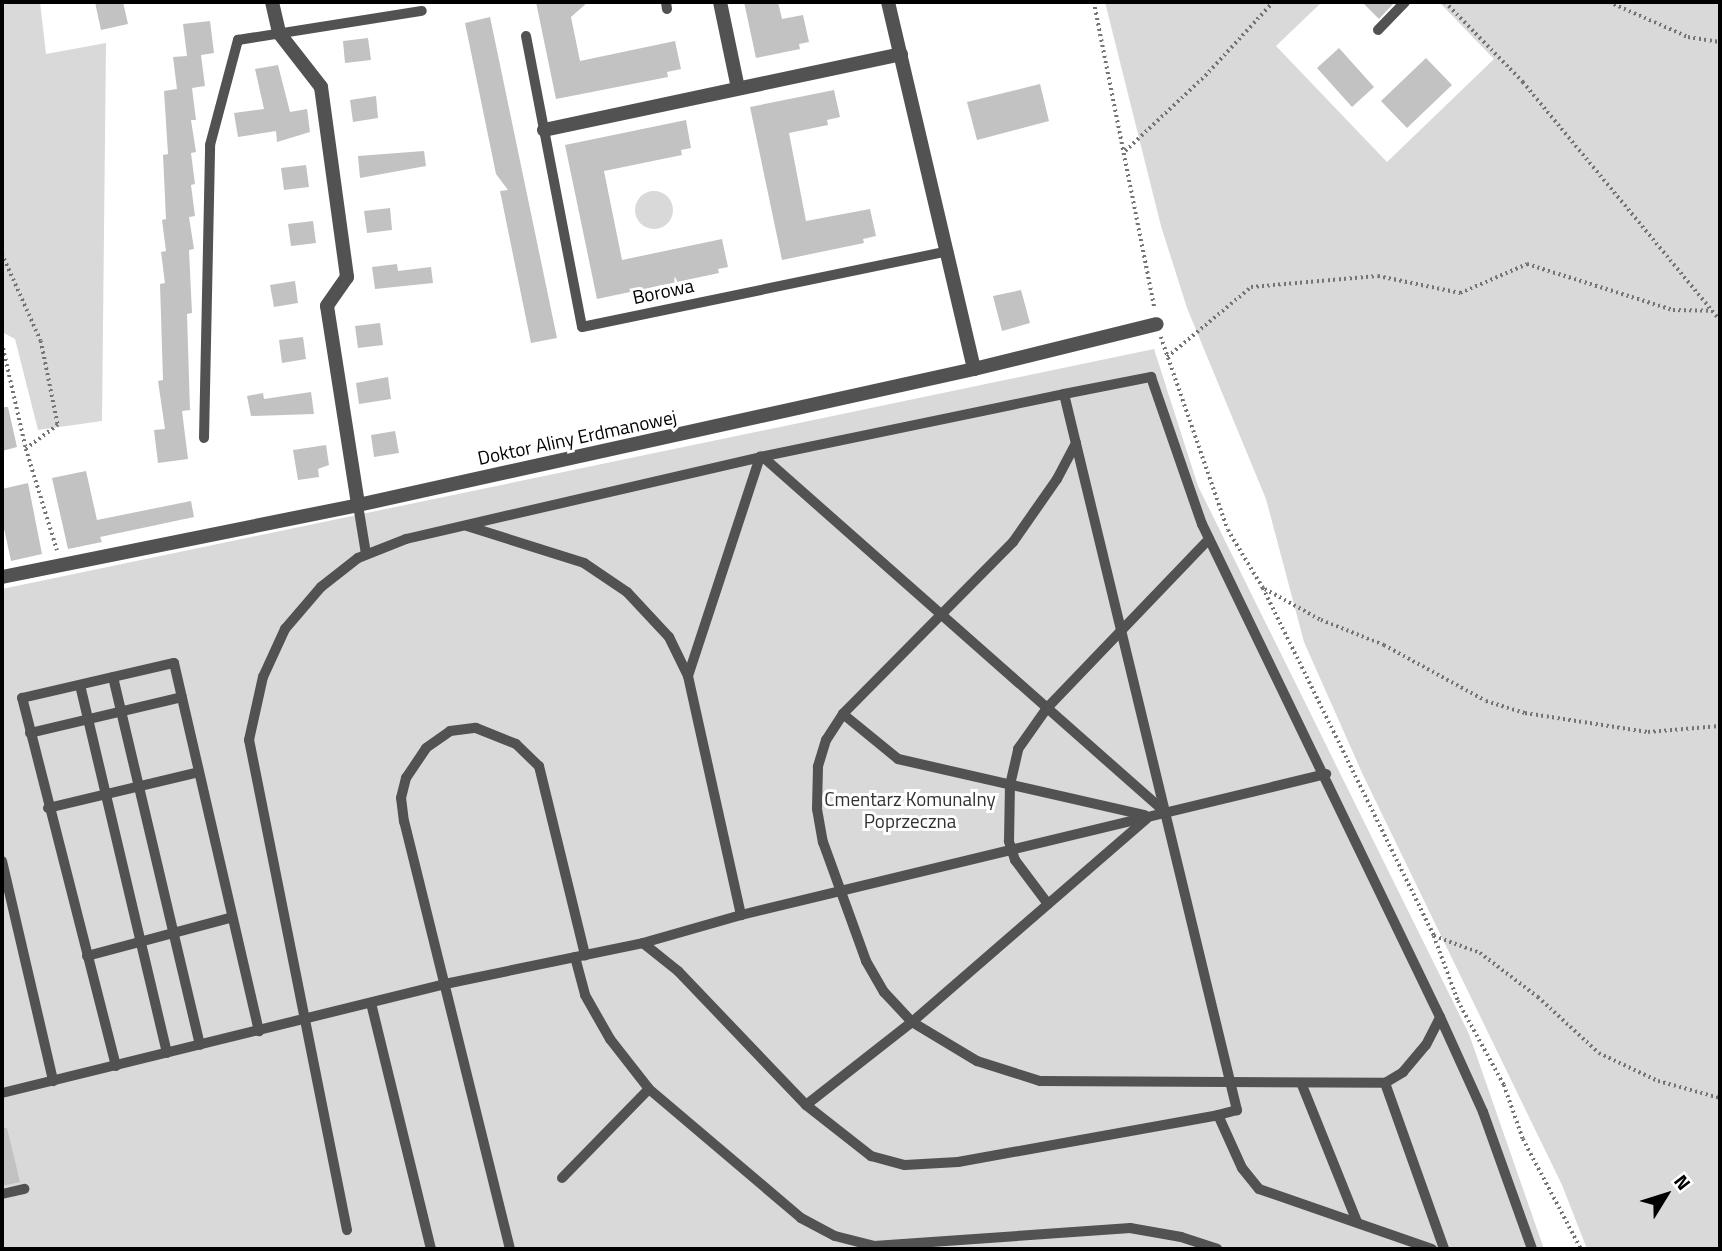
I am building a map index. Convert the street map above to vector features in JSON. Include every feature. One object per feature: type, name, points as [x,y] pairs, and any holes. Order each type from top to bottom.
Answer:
[{"type":"street","points":[[272,2],[279,33],[321,87],[347,277],[327,306],[358,505]]},
{"type":"street","points":[[720,2],[738,88]]},
{"type":"street","points":[[888,2],[974,369]]},
{"type":"street","points":[[544,130],[901,54]]},
{"type":"street","name":"Doktor Aliny Erdmanowej","points":[[2,577],[358,505],[974,369],[1157,324]]},
{"type":"lane","points":[[1378,30],[1405,2]]},
{"type":"lane","points":[[204,438],[210,145],[238,40],[422,11]]},
{"type":"lane","name":"Borowa","points":[[526,36],[582,327],[948,251]]},
{"type":"lane","points":[[347,1230],[248,740],[262,677],[285,629],[321,587],[366,554],[465,526],[761,457],[1152,377],[1183,479],[1209,539],[1326,774],[1440,1017],[1483,1112],[1532,1249]]},
{"type":"lane","points":[[643,943],[678,971],[806,1105],[871,1156],[905,1165],[958,1163],[1237,1110],[1064,394]]},
{"type":"lane","points":[[1076,443],[1058,479],[1013,542],[843,714],[826,740],[818,767],[817,809],[839,892],[866,961],[884,992],[912,1022],[977,1060],[1040,1080],[1302,1085],[1385,1083],[1403,1072],[1426,1045],[1440,1017]]},
{"type":"lane","points":[[761,457],[1166,813]]},
{"type":"lane","points":[[688,676],[761,457]]},
{"type":"lane","points":[[358,505],[366,554]]},
{"type":"lane","points":[[465,526],[584,563],[616,584],[669,637],[688,676],[741,915]]},
{"type":"lane","points":[[1048,904],[1012,850],[1010,785],[1018,750],[1047,708],[1209,539]]},
{"type":"lane","points":[[116,1066],[22,698],[174,663],[233,910],[230,918],[259,1031]]},
{"type":"lane","points":[[113,677],[200,1045]]},
{"type":"lane","points":[[80,685],[167,1053]]},
{"type":"lane","points":[[30,733],[182,697]]},
{"type":"lane","points":[[843,714],[898,759],[1149,816]]},
{"type":"lane","points":[[510,1249],[401,798],[406,778],[426,748],[450,731],[476,728],[506,740],[539,766],[580,956],[585,995],[610,1039],[649,1089],[801,1218],[835,1236],[874,1246],[1130,1228],[1181,1237],[1217,1249]]},
{"type":"lane","points":[[48,808],[200,772]]},
{"type":"lane","points":[[2,1093],[445,984],[643,943],[741,915],[1326,774]]},
{"type":"lane","points":[[806,1105],[912,1022],[1149,816]]},
{"type":"lane","points":[[2,861],[53,1081]]},
{"type":"lane","points":[[87,956],[230,918]]},
{"type":"lane","points":[[371,1003],[431,1249]]},
{"type":"lane","points":[[1385,1083],[1444,1249]]},
{"type":"lane","points":[[1302,1085],[1357,1222]]},
{"type":"lane","points":[[562,1178],[649,1089]]},
{"type":"lane","points":[[1218,1115],[1242,1168],[1259,1189],[1432,1249]]},
{"type":"lane","points":[[2,1194],[24,1189]]},
{"type":"path","points":[[1094,2],[1157,324],[1228,530],[1263,587],[1434,936],[1458,1001],[1504,1085],[1523,1139],[1581,1249]]},
{"type":"path","points":[[1125,151],[1205,76],[1273,2]]},
{"type":"path","points":[[1445,2],[1523,82],[1720,320]]},
{"type":"path","points":[[1609,2],[1688,37],[1720,42]]},
{"type":"path","points":[[2,254],[38,332],[58,425],[26,449]]},
{"type":"path","points":[[1167,358],[1251,287],[1377,276],[1460,293],[1527,264],[1673,310],[1712,311]]},
{"type":"path","points":[[2,343],[26,449],[62,566]]},
{"type":"path","points":[[1263,587],[1321,620],[1384,645],[1486,701],[1525,713],[1648,732],[1720,726]]},
{"type":"path","points":[[1434,936],[1480,953],[1599,1053],[1658,1081],[1720,1098]]},
{"type":"green space","points":[[2,2],[40,2],[46,54],[106,43],[102,421],[38,430],[15,339],[2,332]]},
{"type":"green space","points":[[1105,2],[1322,2],[1276,46],[1387,162],[1494,59],[1439,2],[1720,2],[1720,1249],[1587,1249],[1562,1185],[1363,775],[1304,642],[1266,499],[1187,308],[1161,226]]},
{"type":"green space","points":[[654,191],[667,197],[673,210],[667,223],[654,229],[641,223],[635,210],[641,197]]},
{"type":"green space","name":"Cmentarz Komunalny Poprzeczna","points":[[1154,349],[1198,486],[1469,1034],[1544,1249],[2,1249],[2,589]]},
{"type":"building","points":[[95,2],[123,2],[128,24],[101,30]]},
{"type":"building","points":[[536,2],[588,2],[571,17],[580,61],[675,41],[681,69],[667,72],[668,77],[556,99]]},
{"type":"building","points":[[744,2],[778,2],[782,19],[803,15],[809,42],[799,44],[800,49],[756,58]]},
{"type":"building","points":[[1362,2],[1395,2],[1379,19]]},
{"type":"building","points":[[490,17],[557,338],[531,343],[500,191],[508,190],[496,174],[465,23]]},
{"type":"building","points":[[210,21],[214,53],[201,55],[205,86],[192,88],[196,120],[191,120],[196,152],[191,153],[195,216],[189,217],[194,249],[189,250],[192,313],[187,314],[190,410],[182,411],[188,459],[158,463],[154,430],[165,429],[158,381],[163,380],[160,284],[165,283],[161,252],[166,251],[162,220],[166,219],[163,155],[168,154],[164,91],[177,89],[173,57],[187,56],[183,24]]},
{"type":"building","points":[[368,38],[371,60],[345,63],[343,41]]},
{"type":"building","points":[[1339,48],[1374,87],[1352,107],[1317,68]]},
{"type":"building","points":[[1426,58],[1452,85],[1407,128],[1381,101]]},
{"type":"building","points":[[278,65],[290,112],[307,109],[310,132],[277,142],[276,131],[238,137],[234,113],[264,109],[255,69]]},
{"type":"building","points":[[1040,84],[1049,121],[977,140],[967,102]]},
{"type":"building","points":[[834,90],[840,117],[827,120],[828,125],[789,133],[806,221],[870,209],[876,236],[863,239],[864,243],[782,260],[750,107]]},
{"type":"building","points":[[376,96],[378,118],[353,122],[350,100]]},
{"type":"building","points":[[686,120],[691,148],[681,150],[682,155],[604,171],[622,260],[722,239],[728,267],[718,269],[719,273],[597,299],[565,145]]},
{"type":"building","points":[[424,151],[426,166],[360,178],[358,156]]},
{"type":"building","points":[[306,165],[309,187],[284,190],[281,168]]},
{"type":"building","points":[[390,208],[392,230],[367,233],[364,211]]},
{"type":"building","points":[[313,221],[316,243],[291,246],[288,224]]},
{"type":"building","points":[[397,264],[398,271],[431,267],[433,283],[375,289],[372,267]]},
{"type":"building","points":[[295,281],[298,303],[274,307],[270,285]]},
{"type":"building","points":[[1021,290],[1030,323],[1002,331],[993,296]]},
{"type":"building","points":[[380,323],[383,345],[358,348],[355,326]]},
{"type":"building","points":[[303,337],[306,359],[282,363],[279,340]]},
{"type":"building","points":[[388,377],[391,399],[359,404],[356,383]]},
{"type":"building","points":[[311,392],[314,414],[251,416],[247,396],[263,393],[264,399]]},
{"type":"building","points":[[2,407],[8,407],[17,447],[2,451]]},
{"type":"building","points":[[395,431],[399,453],[374,457],[371,435]]},
{"type":"building","points":[[326,445],[329,465],[318,469],[319,477],[298,480],[293,450]]},
{"type":"building","points":[[86,471],[97,520],[191,501],[194,517],[100,537],[102,542],[68,549],[52,478]]},
{"type":"building","points":[[28,483],[42,554],[11,561],[2,519],[2,489]]},
{"type":"building","points":[[2,1128],[7,1128],[20,1182],[2,1186]]}]
